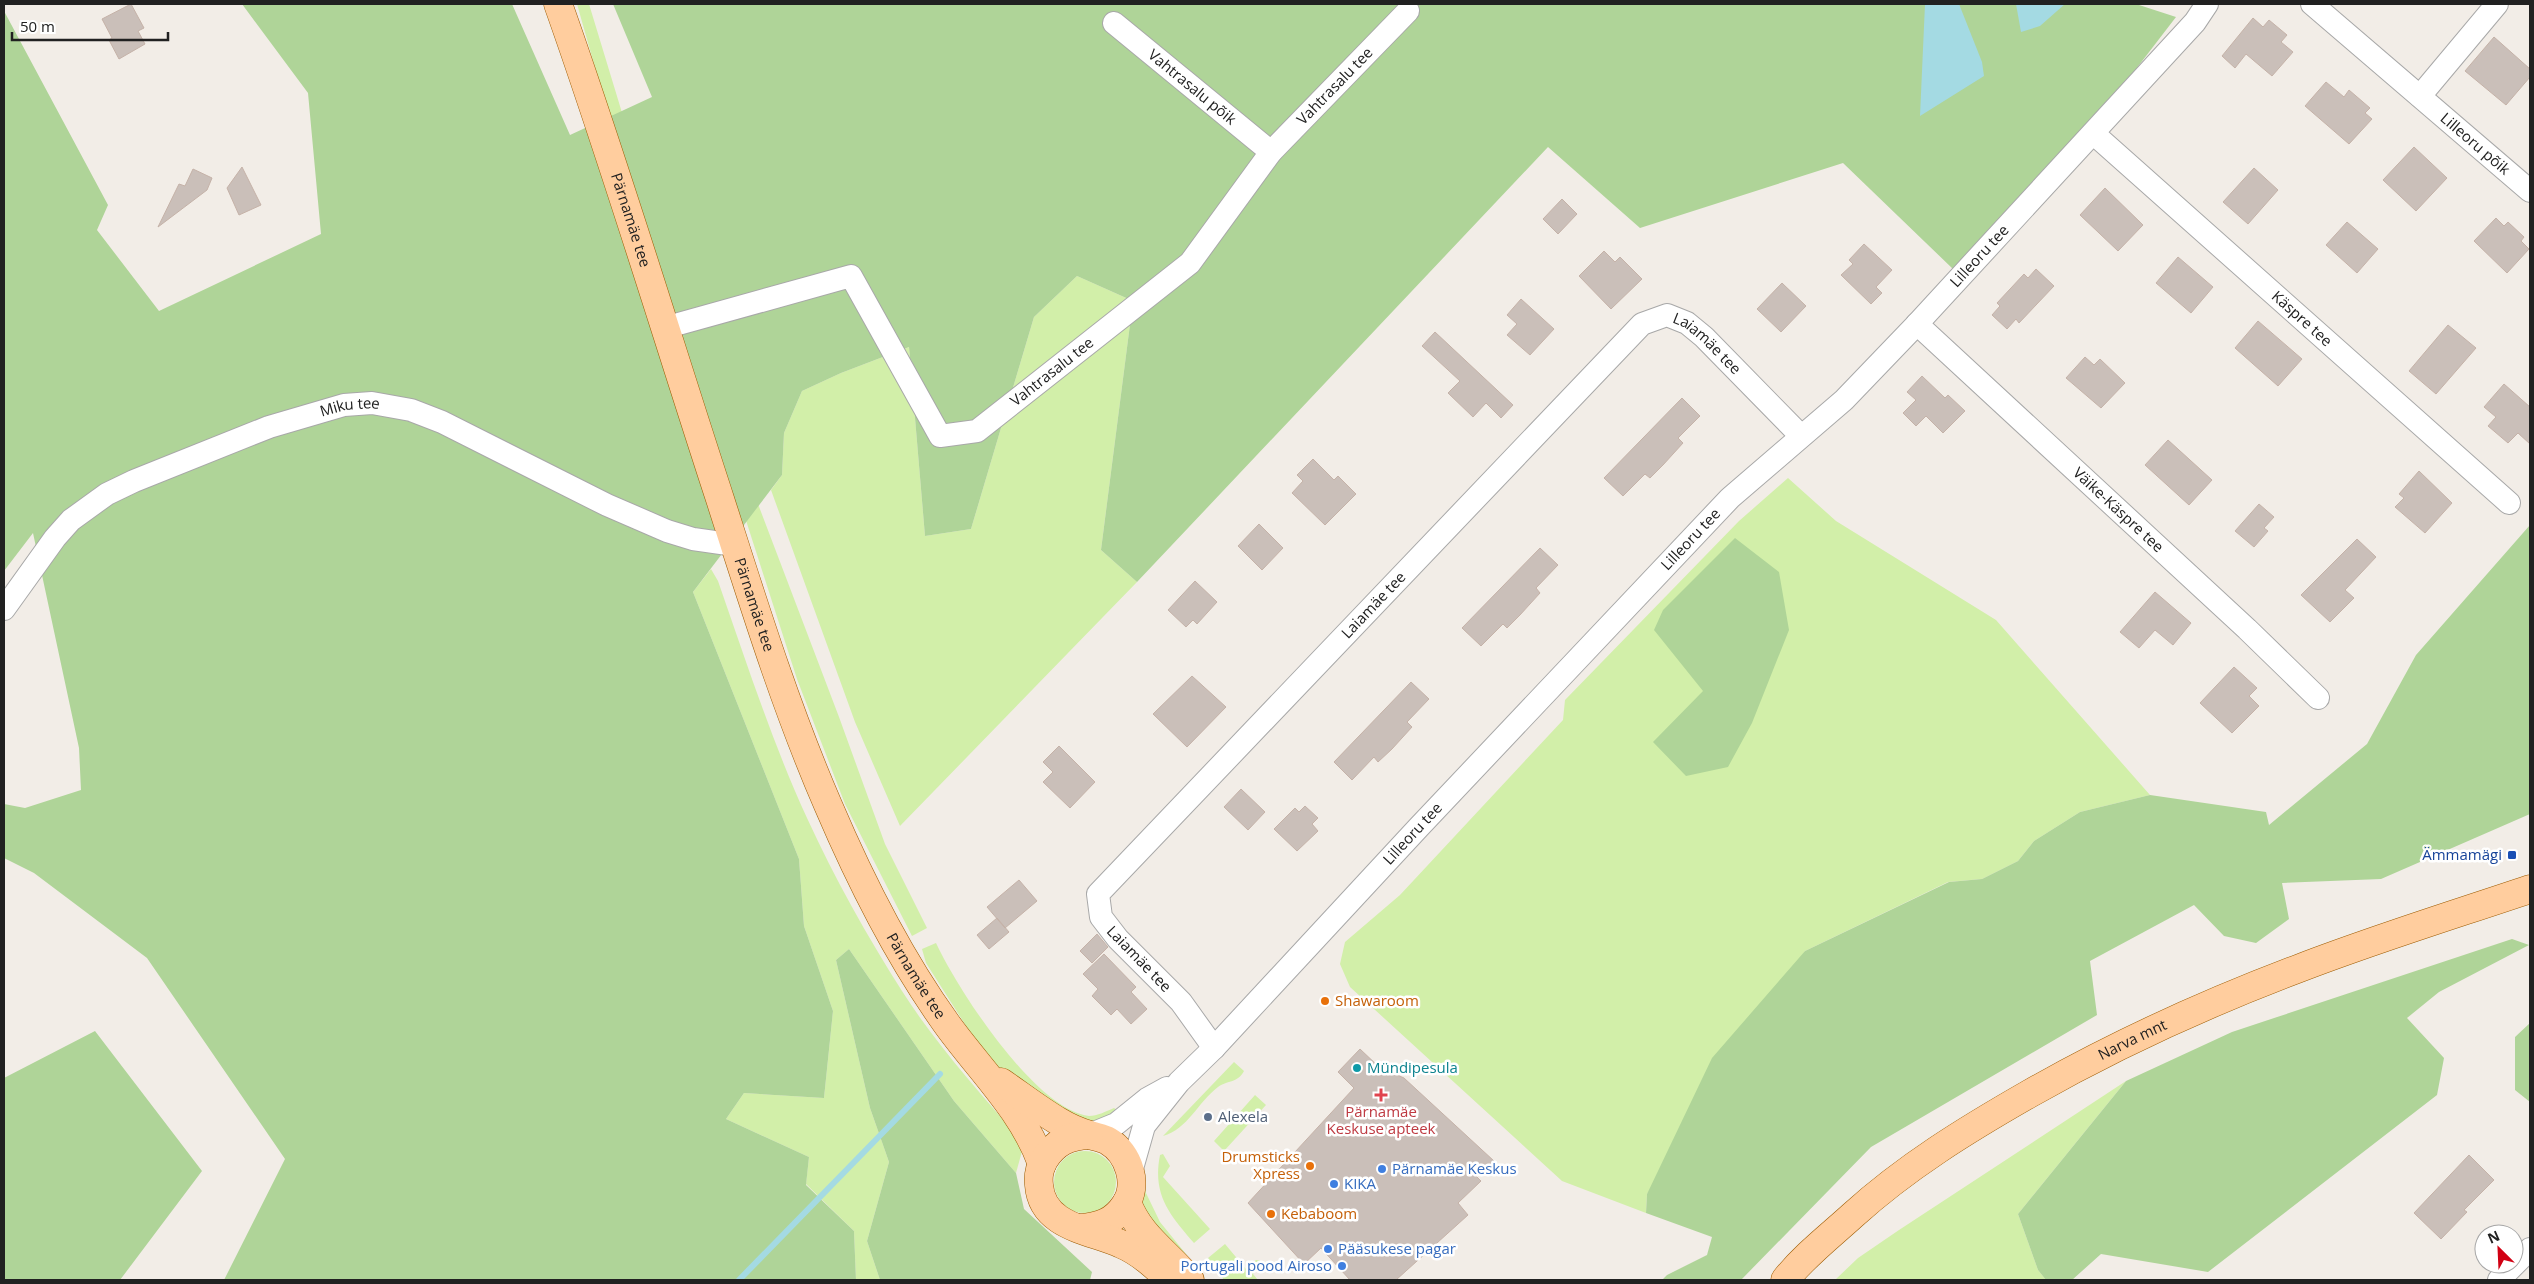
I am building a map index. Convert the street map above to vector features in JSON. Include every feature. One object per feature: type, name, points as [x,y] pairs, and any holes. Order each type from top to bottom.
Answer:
[{"type":"main road","name":"Pärnamäe tee","points":[[558,4],[734,545],[797,728],[828,806],[866,886],[901,952],[930,1000],[1022,1122],[1035,1145],[1042,1164]]},
{"type":"main road","name":"Narva mnt","points":[[1785,1280],[1812,1252],[1869,1200],[1919,1161],[1986,1118],[2050,1082],[2127,1042],[2300,968],[2530,889]]},
{"type":"main road","points":[[980,1068],[1046,1114],[1089,1135],[1108,1141],[1123,1154],[1131,1172],[1132,1187],[1127,1202],[1119,1214],[1108,1223],[1094,1228],[1080,1228]]},
{"type":"main road","points":[[1089,1135],[1074,1136],[1061,1142],[1050,1151],[1042,1164],[1038,1178],[1040,1192],[1045,1205],[1054,1216],[1066,1224],[1120,1244],[1140,1254],[1170,1280]]},
{"type":"main road","points":[[1127,1202],[1132,1216],[1142,1231],[1190,1280]]},
{"type":"street","name":"Lilleoru tee","points":[[1131,1172],[1144,1126],[1179,1082],[1214,1048],[1418,828],[1730,498],[1844,400],[1917,324],[2094,134],[2195,22],[2207,4]]},
{"type":"street","name":"Lilleoru põik","points":[[2312,4],[2530,191]]},
{"type":"street","points":[[2420,96],[2497,4]]},
{"type":"street","name":"Vahtrasalu tee","points":[[664,328],[851,276],[940,436],[977,431],[1190,263],[1270,152],[1408,11]]},
{"type":"street","name":"Vahtrasalu põik","points":[[1114,23],[1270,152]]},
{"type":"street","name":"Käspre tee","points":[[2094,134],[2509,503]]},
{"type":"street","name":"Laiamäe tee","points":[[1214,1048],[1181,1002],[1118,939],[1100,917],[1098,894],[1636,331],[1648,321],[1667,315],[1687,323],[1704,337],[1801,436]]},
{"type":"street","name":"Väike-Käspre tee","points":[[1917,324],[2247,629],[2318,698]]},
{"type":"street","name":"Miku tee","points":[[4,609],[54,538],[71,520],[107,494],[134,480],[269,427],[344,405],[372,403],[411,410],[442,422],[607,505],[667,531],[694,539],[734,545]]},
{"type":"street","name":"Lilleoru tee","points":[[1089,1135],[1116,1124],[1147,1100],[1179,1082]]},
{"type":"street","points":[[2499,1280],[2530,1249]]},
{"type":"green space","points":[[242,4],[512,4],[570,135],[652,97],[613,4],[2136,4],[2176,17],[2086,134],[1953,269],[1843,163],[1640,228],[1548,147],[1137,582],[1101,550],[1133,301],[1077,276],[1034,317],[971,529],[925,536],[909,347],[841,373],[802,391],[784,433],[782,475],[693,592],[799,859],[804,926],[833,1011],[824,1098],[744,1093],[726,1119],[809,1157],[806,1185],[854,1231],[856,1280],[224,1280],[285,1159],[147,958],[34,873],[4,858],[4,804],[25,808],[81,790],[79,748],[33,533],[4,571],[4,11],[108,205],[97,230],[159,311],[321,234],[308,93]]},
{"type":"green space","points":[[577,4],[589,4],[664,251],[701,354],[839,717],[885,844],[927,928],[912,936],[845,804],[797,679],[742,508],[631,195]]},
{"type":"green space","points":[[1077,276],[1133,301],[1101,550],[1137,582],[900,826],[855,722],[771,490],[782,475],[784,433],[802,391],[841,373],[909,347],[925,536],[971,529],[1034,317]]},
{"type":"green space","points":[[1788,478],[1836,521],[1996,620],[2150,795],[2080,812],[2034,841],[2018,861],[1982,879],[1948,882],[1805,951],[1647,1194],[1646,1213],[1562,1181],[1350,987],[1340,964],[1345,942],[1400,895],[1563,720],[1565,700],[1739,521]]},
{"type":"green space","points":[[2530,525],[2530,814],[2381,879],[2282,883],[2289,919],[2256,943],[2224,936],[2194,905],[2090,961],[2097,1015],[1871,1147],[1741,1280],[1662,1280],[1667,1275],[1707,1255],[1712,1237],[1646,1213],[1647,1194],[1712,1058],[1805,951],[1949,882],[1982,879],[2018,861],[2034,841],[2080,812],[2150,795],[2266,812],[2269,825],[2367,744],[2416,655]]},
{"type":"green space","points":[[1735,538],[1779,572],[1789,630],[1752,723],[1728,767],[1686,776],[1653,742],[1703,691],[1654,630],[1663,610]]},
{"type":"green space","points":[[711,569],[718,581],[782,760],[828,862],[876,949],[902,991],[960,1070],[1024,1144],[1016,1173],[954,1101],[849,949],[836,960],[870,1108],[889,1162],[867,1241],[880,1280],[856,1280],[854,1231],[806,1184],[809,1157],[726,1119],[744,1093],[824,1098],[833,1011],[804,926],[799,859],[693,592]]},
{"type":"green space","points":[[2512,939],[2529,945],[2439,992],[2407,1018],[2444,1058],[2437,1095],[2208,1272],[2101,1254],[2072,1280],[2046,1280],[2038,1270],[2018,1214],[2126,1081],[2232,1032]]},
{"type":"green space","points":[[936,943],[946,963],[979,1016],[1022,1070],[1045,1093],[1068,1109],[1089,1116],[1114,1108],[1120,1112],[1089,1123],[1075,1119],[1001,1070],[975,1040],[926,963],[922,949]]},
{"type":"green space","points":[[849,949],[954,1101],[1016,1173],[1024,1209],[1092,1272],[1090,1280],[880,1280],[867,1241],[889,1162],[870,1108],[836,960]]},
{"type":"green space","points":[[2530,1023],[2530,1102],[2515,1090],[2515,1037]]},
{"type":"green space","points":[[95,1031],[202,1171],[120,1280],[4,1280],[4,1078]]},
{"type":"green space","points":[[1234,1062],[1244,1071],[1242,1075],[1218,1087],[1179,1128],[1163,1136]]},
{"type":"green space","points":[[2126,1081],[2018,1214],[2038,1270],[2046,1280],[1835,1280],[1858,1258]]},
{"type":"green space","points":[[1255,1095],[1266,1105],[1224,1151],[1214,1141]]},
{"type":"green space","points":[[1079,1151],[1091,1151],[1107,1160],[1114,1170],[1116,1182],[1114,1194],[1107,1204],[1091,1213],[1079,1213],[1068,1208],[1059,1199],[1054,1188],[1054,1176],[1059,1165],[1068,1156]]},
{"type":"green space","points":[[1163,1154],[1170,1166],[1163,1177],[1210,1229],[1194,1243],[1177,1223],[1165,1204],[1161,1193],[1158,1169],[1160,1155]]},
{"type":"green space","points":[[1144,1182],[1146,1193],[1160,1222],[1190,1259],[1153,1229],[1140,1201]]},
{"type":"green space","points":[[1225,1244],[1246,1269],[1256,1260],[1261,1261],[1261,1266],[1253,1274],[1258,1280],[1224,1280],[1208,1258]]},
{"type":"water","points":[[1925,4],[1959,4],[1982,62],[1984,76],[1920,116]]},
{"type":"water","points":[[2016,4],[2065,4],[2040,26],[2021,32]]},
{"type":"building","points":[[131,4],[144,28],[138,31],[145,44],[119,59],[109,40],[112,38],[102,19]]},
{"type":"building","points":[[2253,18],[2263,27],[2269,20],[2287,35],[2281,42],[2293,52],[2272,76],[2246,54],[2235,68],[2222,56]]},
{"type":"building","points":[[2494,37],[2530,69],[2530,77],[2506,105],[2465,71]]},
{"type":"building","points":[[2326,82],[2344,97],[2349,90],[2370,108],[2365,113],[2372,119],[2349,144],[2305,106]]},
{"type":"building","points":[[2414,147],[2447,178],[2416,211],[2383,180]]},
{"type":"building","points":[[242,167],[261,205],[239,215],[227,188]]},
{"type":"building","points":[[2254,168],[2278,190],[2248,224],[2223,202]]},
{"type":"building","points":[[193,169],[212,178],[207,190],[158,227],[179,184],[185,186]]},
{"type":"building","points":[[2105,188],[2143,225],[2118,251],[2080,215]]},
{"type":"building","points":[[1562,199],[1577,214],[1558,234],[1543,219]]},
{"type":"building","points":[[2496,218],[2504,226],[2508,222],[2524,237],[2521,241],[2529,249],[2507,273],[2474,241]]},
{"type":"building","points":[[2347,222],[2378,249],[2357,273],[2326,245]]},
{"type":"building","points":[[1864,244],[1892,270],[1876,287],[1882,293],[1871,304],[1841,275],[1853,264],[1849,260]]},
{"type":"building","points":[[1604,251],[1615,262],[1620,257],[1642,279],[1611,309],[1579,276]]},
{"type":"building","points":[[2178,257],[2213,287],[2191,313],[2156,283]]},
{"type":"building","points":[[2036,269],[2054,286],[2019,323],[2016,319],[2007,329],[1992,315],[2000,306],[1997,303],[2024,274],[2028,278]]},
{"type":"building","points":[[1782,283],[1806,306],[1781,332],[1757,309]]},
{"type":"building","points":[[1521,299],[1554,329],[1530,355],[1507,335],[1517,324],[1507,315]]},
{"type":"building","points":[[2258,321],[2302,359],[2278,386],[2235,348]]},
{"type":"building","points":[[2448,325],[2476,348],[2436,394],[2409,371]]},
{"type":"building","points":[[1435,332],[1513,405],[1501,418],[1486,403],[1473,417],[1448,393],[1460,381],[1422,346]]},
{"type":"building","points":[[2085,357],[2094,365],[2100,359],[2125,383],[2101,408],[2066,378]]},
{"type":"building","points":[[1922,376],[1945,398],[1948,395],[1965,411],[1943,433],[1926,416],[1916,426],[1903,413],[1916,400],[1907,392]]},
{"type":"building","points":[[2504,384],[2530,407],[2530,444],[2518,433],[2508,443],[2488,426],[2496,417],[2484,407]]},
{"type":"building","points":[[1682,398],[1700,416],[1678,438],[1683,443],[1663,465],[1650,478],[1645,474],[1623,496],[1604,478]]},
{"type":"building","points":[[2168,440],[2212,480],[2189,505],[2145,465]]},
{"type":"building","points":[[1313,459],[1334,480],[1338,476],[1356,494],[1325,525],[1292,493],[1303,481],[1297,475]]},
{"type":"building","points":[[2419,471],[2452,503],[2425,533],[2395,507],[2404,498],[2399,494]]},
{"type":"building","points":[[2259,504],[2274,517],[2264,528],[2268,531],[2254,547],[2235,531]]},
{"type":"building","points":[[1259,524],[1283,548],[1262,570],[1238,546]]},
{"type":"building","points":[[2357,539],[2376,557],[2345,590],[2354,598],[2330,622],[2301,595]]},
{"type":"building","points":[[1540,548],[1558,565],[1536,588],[1540,593],[1520,615],[1507,628],[1503,624],[1481,646],[1462,628]]},
{"type":"building","points":[[1195,581],[1217,602],[1197,624],[1193,620],[1186,627],[1168,610]]},
{"type":"building","points":[[2155,592],[2191,623],[2173,645],[2155,630],[2139,648],[2120,632]]},
{"type":"building","points":[[2234,667],[2257,688],[2249,696],[2259,706],[2232,733],[2200,703]]},
{"type":"building","points":[[1192,676],[1226,707],[1187,747],[1153,714]]},
{"type":"building","points":[[1411,682],[1429,699],[1407,722],[1412,727],[1392,749],[1378,762],[1374,757],[1352,780],[1334,762]]},
{"type":"building","points":[[1059,746],[1095,782],[1070,808],[1043,782],[1053,772],[1043,762]]},
{"type":"building","points":[[1241,789],[1265,812],[1248,830],[1224,807]]},
{"type":"building","points":[[1305,806],[1318,818],[1312,824],[1318,831],[1297,851],[1274,829],[1295,808],[1299,812]]},
{"type":"building","points":[[1019,880],[1037,901],[1005,928],[987,907]]},
{"type":"building","points":[[997,918],[1009,932],[989,949],[977,935]]},
{"type":"building","points":[[1097,934],[1108,947],[1092,963],[1080,951]]},
{"type":"building","points":[[1104,954],[1136,987],[1131,992],[1147,1009],[1131,1024],[1117,1009],[1111,1015],[1092,996],[1098,989],[1083,974]]},
{"type":"building","name":"Pärnamäe Keskus","points":[[1360,1049],[1379,1067],[1404,1078],[1494,1161],[1476,1176],[1481,1181],[1458,1203],[1468,1215],[1396,1280],[1350,1280],[1321,1248],[1304,1264],[1248,1203],[1354,1088],[1338,1072]]},
{"type":"building","points":[[2469,1155],[2494,1180],[2464,1210],[2467,1212],[2441,1239],[2414,1213]]},
{"type":"waterway","points":[[739,1280],[940,1074]]},
{"type":"place","name":"Ämmamägi","points":[[2512,855]]},
{"type":"place","name":"Shawaroom","points":[[1325,1001]]},
{"type":"place","name":"Mündipesula","points":[[1357,1068]]},
{"type":"place","name":"Pärnamäe Keskuse apteek","points":[[1381,1095]]},
{"type":"place","name":"Alexela","points":[[1208,1117]]},
{"type":"place","name":"Drumsticks Xpress","points":[[1310,1166]]},
{"type":"place","name":"Pärnamäe Keskus","points":[[1382,1169]]},
{"type":"place","name":"KIKA","points":[[1334,1184]]},
{"type":"place","name":"Kebaboom","points":[[1271,1214]]},
{"type":"place","name":"Pääsukese pagar","points":[[1328,1249]]},
{"type":"place","name":"Portugali pood Airoso","points":[[1342,1266]]}]
